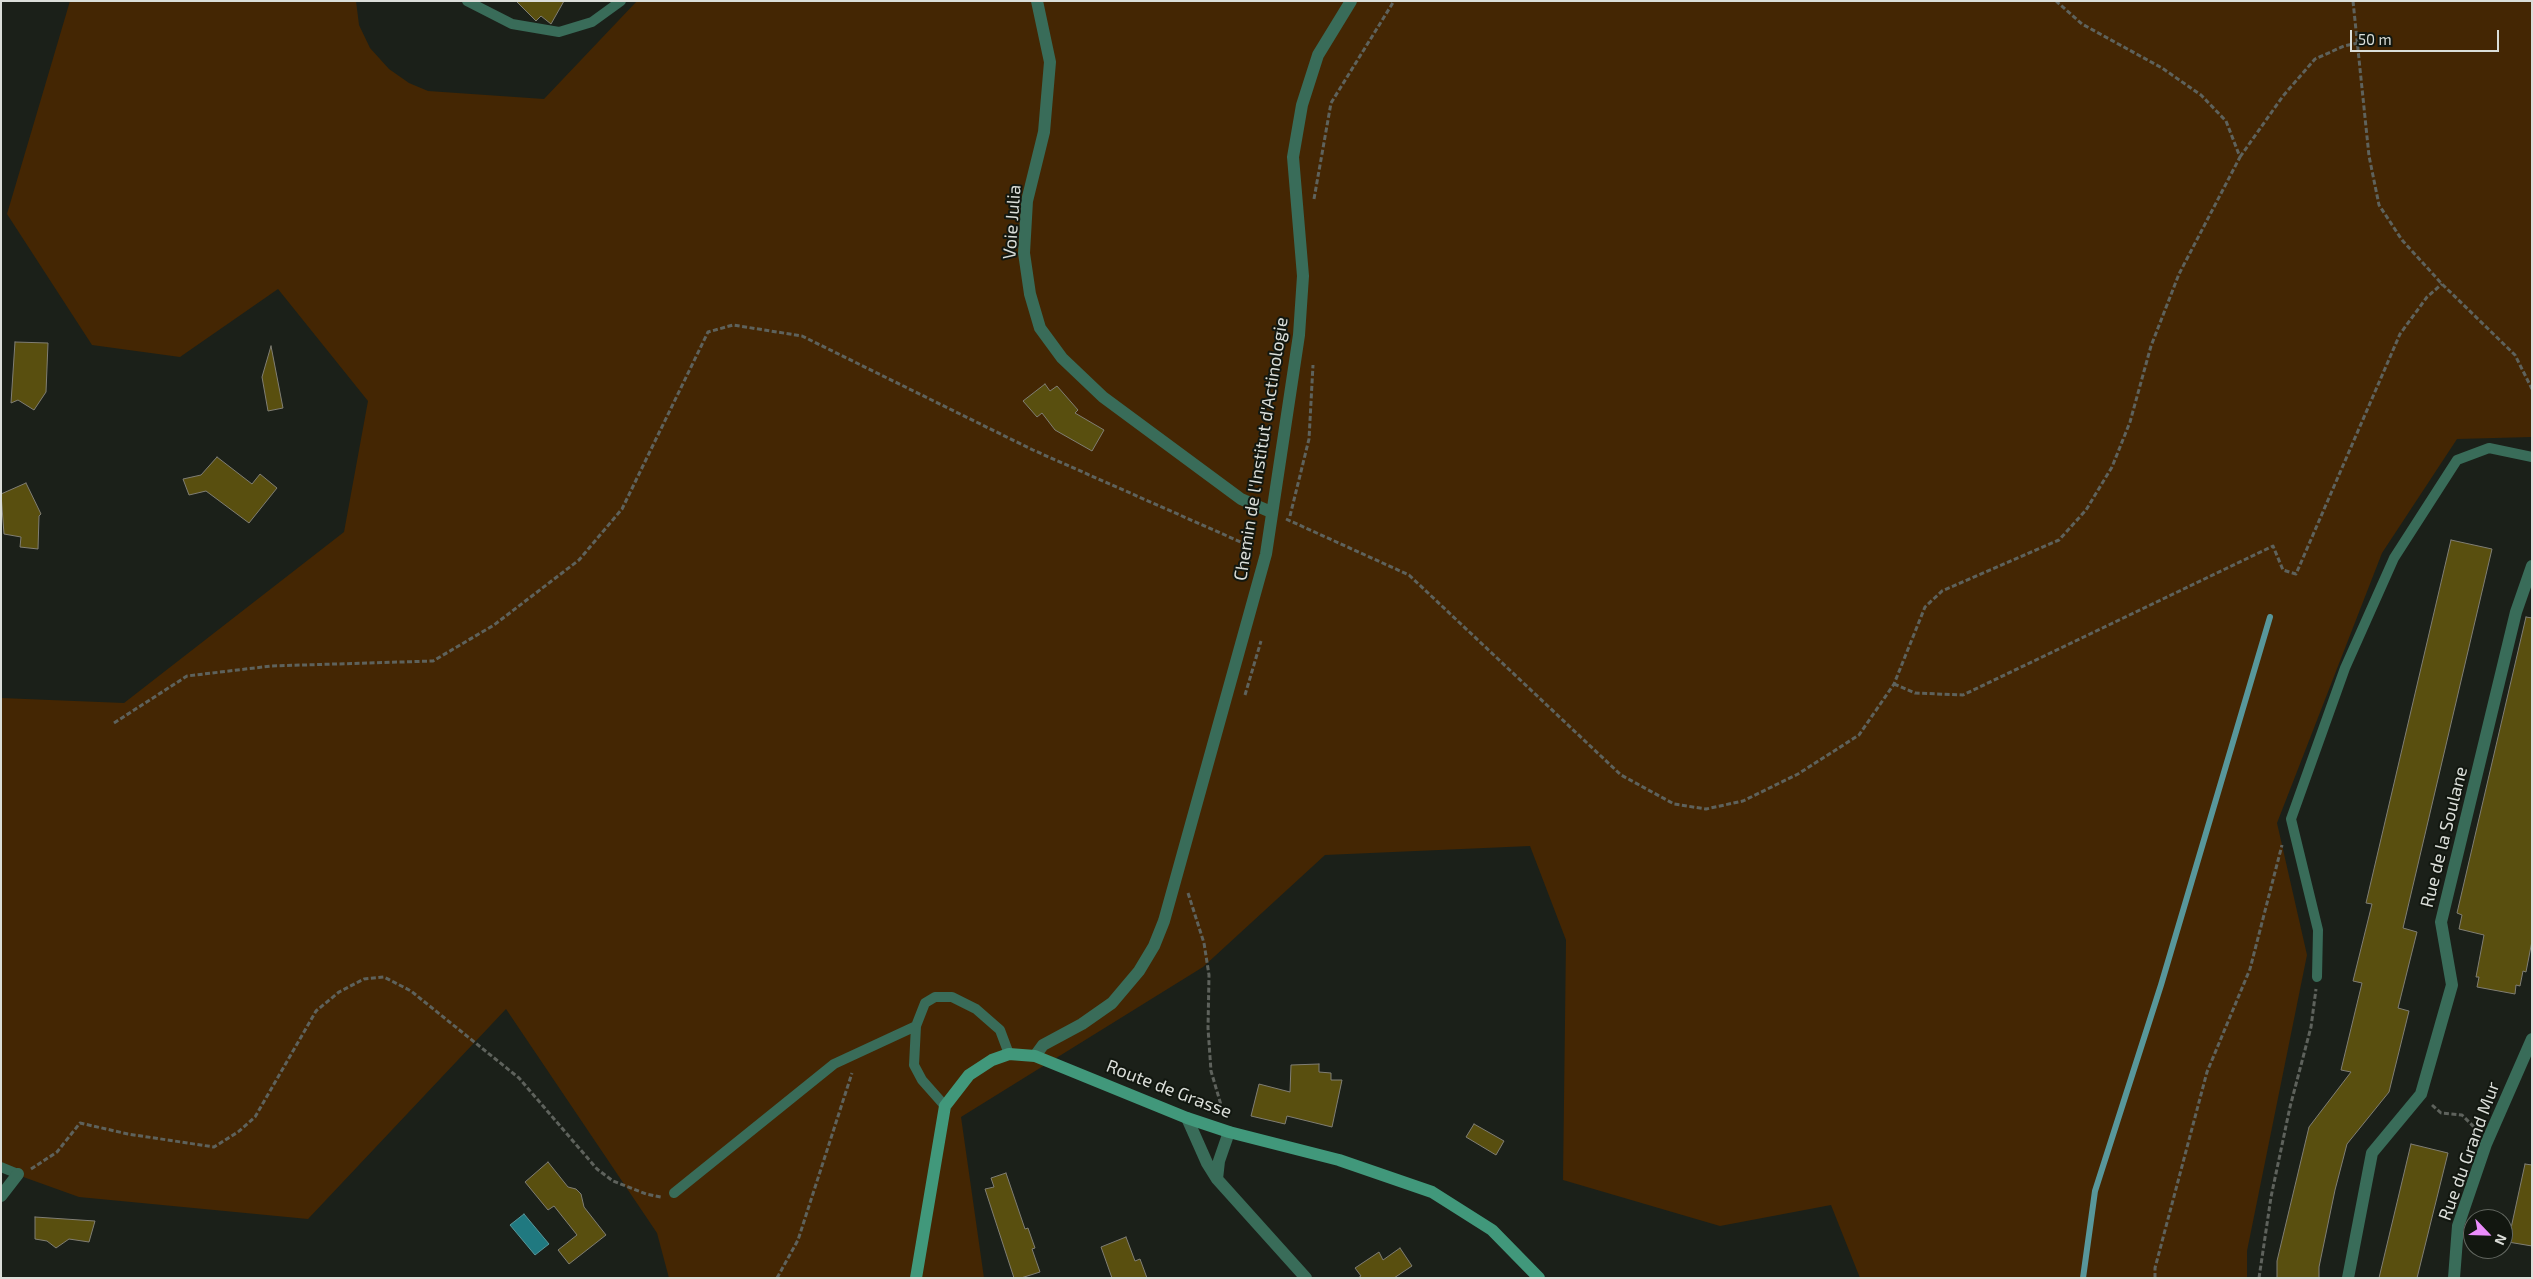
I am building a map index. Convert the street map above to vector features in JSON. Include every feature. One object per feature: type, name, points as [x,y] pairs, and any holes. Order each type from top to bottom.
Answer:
[{"type":"main road","name":"Route de Grasse","points":[[916,1278],[945,1106],[970,1075],[992,1060],[1009,1054],[1034,1056],[1186,1118],[1229,1132],[1338,1160],[1432,1192],[1492,1230],[1539,1278]]},
{"type":"street","name":"Voie Julia","points":[[1036,1],[1050,62],[1044,132],[1027,201],[1024,252],[1030,294],[1040,328],[1062,358],[1103,397],[1242,499],[1271,512]]},
{"type":"street","name":"Chemin de l'Institut d'Actinologie","points":[[1034,1056],[1043,1045],[1082,1024],[1112,1003],[1139,971],[1154,946],[1164,921],[1266,554],[1299,335],[1303,276],[1293,157],[1302,105],[1318,55],[1351,1]]},
{"type":"street","name":"Rue de la Soulane","points":[[2348,1278],[2372,1153],[2421,1094],[2452,985],[2441,922],[2516,612],[2532,566]]},
{"type":"street","name":"Rue du Grand Mur","points":[[2454,1278],[2458,1226],[2486,1144],[2532,1039]]},
{"type":"street","points":[[1186,1118],[1207,1163],[1217,1179],[1306,1278]]},
{"type":"street","points":[[1217,1179],[1219,1161],[1229,1132]]},
{"type":"street","points":[[1,1196],[18,1174]]},
{"type":"lane","points":[[467,1],[512,24],[559,32],[592,22],[621,1]]},
{"type":"lane","points":[[2317,977],[2318,930],[2291,818],[2345,668],[2394,558],[2457,460],[2489,448],[2532,457]]},
{"type":"lane","points":[[945,1106],[922,1080],[914,1065],[916,1026],[925,1003],[934,997],[952,997],[976,1009],[1000,1030],[1009,1054]]},
{"type":"lane","points":[[674,1194],[834,1064],[916,1026]]},
{"type":"lane","points":[[1,1167],[18,1174]]},
{"type":"path","points":[[1314,201],[1332,103],[1394,1]]},
{"type":"path","points":[[2056,1],[2082,24],[2162,68],[2201,95],[2226,121],[2240,157]]},
{"type":"path","points":[[2353,1],[2369,156],[2379,205],[2402,240],[2442,284],[2514,355],[2532,389]]},
{"type":"path","points":[[1271,512],[1408,575],[1621,775],[1674,804],[1706,809],[1743,801],[1798,774],[1860,735],[1894,684],[1925,607],[1942,590],[2059,540],[2086,510],[2112,467],[2130,422],[2151,346],[2179,274],[2240,157],[2283,96],[2316,59],[2358,43]]},
{"type":"path","points":[[1894,684],[1915,693],[1962,695],[2273,546],[2284,570],[2296,574],[2400,334],[2427,297],[2442,284]]},
{"type":"path","points":[[114,723],[187,676],[271,666],[433,661],[494,625],[579,560],[622,509],[708,332],[733,324],[802,336],[1033,450],[1266,554]]},
{"type":"path","points":[[1289,520],[1309,439],[1313,356]]},
{"type":"path","points":[[2155,1278],[2155,1268],[2207,1072],[2250,969],[2276,865],[2291,818]]},
{"type":"path","points":[[1178,872],[1192,902],[1204,943],[1210,975],[1208,1028],[1211,1071],[1229,1132]]},
{"type":"path","points":[[18,1174],[44,1163],[57,1152],[80,1122],[128,1134],[214,1147],[238,1132],[255,1117],[316,1011],[339,992],[364,979],[384,977],[411,990],[519,1078],[596,1169],[613,1181],[646,1194],[662,1198],[674,1194]]},
{"type":"path","points":[[2259,1278],[2271,1197],[2290,1107],[2311,1027],[2317,977]]},
{"type":"path","points":[[777,1278],[798,1240],[858,1053]]},
{"type":"path","points":[[2421,1094],[2440,1113],[2462,1115],[2476,1129],[2486,1144]]},
{"type":"shaded area","points":[[70,1],[356,1],[359,25],[370,48],[389,69],[409,83],[428,91],[544,99],[637,1],[2532,1],[2532,437],[2457,439],[2382,553],[2277,823],[2307,955],[2247,1251],[2247,1278],[1860,1278],[1831,1205],[1720,1226],[1563,1180],[1566,940],[1530,846],[1325,855],[1203,967],[961,1117],[984,1278],[669,1278],[657,1233],[506,1009],[308,1219],[79,1197],[1,1169],[1,698],[124,703],[344,532],[368,401],[278,289],[180,357],[92,345],[7,214]]},
{"type":"water","points":[[524,1214],[549,1244],[535,1255],[510,1225]]},
{"type":"building","points":[[516,1],[564,1],[551,24],[541,16],[536,21]]},
{"type":"building","points":[[15,342],[48,343],[46,392],[34,410],[18,400],[11,403]]},
{"type":"building","points":[[271,346],[283,408],[268,411],[262,377]]},
{"type":"building","points":[[1045,384],[1050,391],[1057,386],[1078,410],[1075,413],[1104,430],[1092,451],[1055,430],[1042,413],[1037,417],[1023,401]]},
{"type":"building","points":[[217,457],[252,484],[260,474],[277,488],[249,523],[206,491],[189,495],[183,479],[201,475]]},
{"type":"building","points":[[26,483],[41,514],[39,516],[38,549],[20,547],[21,537],[4,534],[1,494]]},
{"type":"building","points":[[2451,540],[2492,549],[2403,928],[2417,932],[2398,1008],[2409,1011],[2389,1092],[2347,1144],[2335,1190],[2319,1267],[2319,1278],[2277,1278],[2277,1261],[2309,1127],[2351,1072],[2341,1070],[2362,983],[2353,981],[2372,904],[2366,903]]},
{"type":"building","points":[[2526,617],[2532,618],[2532,941],[2526,972],[2523,971],[2520,986],[2516,985],[2515,994],[2477,987],[2479,977],[2476,977],[2484,935],[2459,929],[2462,915],[2457,913]]},
{"type":"building","points":[[1319,1064],[1319,1072],[1331,1073],[1331,1080],[1342,1080],[1332,1127],[1287,1116],[1285,1124],[1251,1116],[1259,1084],[1290,1092],[1291,1065]]},
{"type":"building","points":[[1474,1124],[1504,1141],[1496,1155],[1466,1137]]},
{"type":"building","points":[[2411,1144],[2448,1153],[2417,1278],[2379,1278]]},
{"type":"building","points":[[548,1162],[568,1187],[576,1189],[581,1194],[584,1207],[606,1235],[569,1264],[558,1250],[577,1235],[554,1206],[548,1210],[525,1182]]},
{"type":"building","points":[[2525,1164],[2532,1165],[2532,1246],[2513,1243],[2513,1219]]},
{"type":"building","points":[[1006,1173],[1025,1229],[1028,1228],[1035,1248],[1032,1249],[1040,1272],[1021,1278],[1014,1278],[985,1189],[994,1187],[991,1178]]},
{"type":"building","points":[[35,1217],[95,1221],[89,1242],[69,1239],[56,1248],[47,1241],[35,1239]]},
{"type":"building","points":[[1126,1237],[1135,1261],[1140,1259],[1147,1278],[1112,1278],[1101,1247]]},
{"type":"building","points":[[1400,1248],[1412,1266],[1394,1278],[1358,1278],[1361,1276],[1355,1268],[1379,1252],[1383,1260]]},
{"type":"waterway","points":[[2083,1278],[2095,1191],[2161,985],[2270,617]]}]
